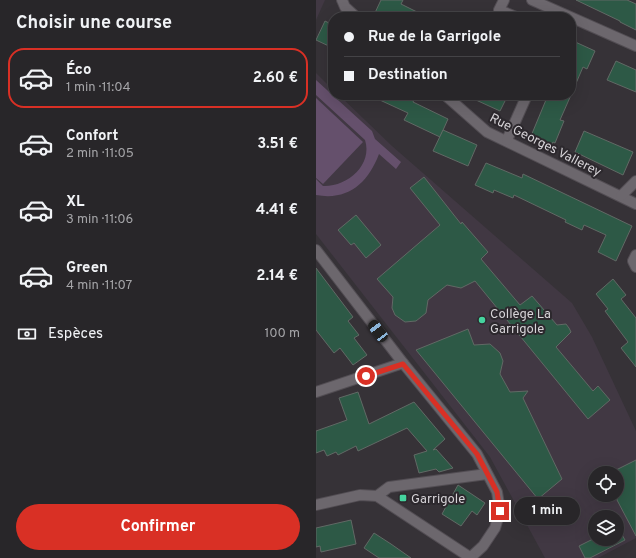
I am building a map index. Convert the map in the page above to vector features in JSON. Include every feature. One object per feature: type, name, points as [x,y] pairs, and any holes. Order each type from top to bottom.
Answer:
[{"type":"street","points":[[342,0],[345,7],[350,12]]},
{"type":"street","points":[[504,0],[499,10],[504,12]]},
{"type":"street","points":[[532,0],[557,12]]},
{"type":"street","points":[[576,21],[636,46]]},
{"type":"street","name":"Rue Georges Vallerey","points":[[451,100],[487,132],[636,204]]},
{"type":"street","points":[[506,140],[525,100]]},
{"type":"street","points":[[621,196],[636,181]]},
{"type":"street","points":[[316,250],[403,364],[477,454],[497,492],[500,511],[495,528],[486,542],[470,558],[377,496],[360,495],[316,505]]},
{"type":"street","points":[[636,255],[633,261],[636,267]]},
{"type":"street","points":[[316,392],[403,364]]},
{"type":"street","points":[[377,496],[388,487],[487,474]]},
{"type":"shaded area","points":[[316,0],[325,0],[316,20]]},
{"type":"shaded area","name":"Collège La Garrigole","points":[[316,73],[328,85],[328,100],[344,100],[392,146],[572,303],[592,337],[636,431],[636,538],[624,544],[624,510],[588,510],[588,546],[621,546],[598,558],[545,558],[490,457],[316,234]]},
{"type":"shaded area","points":[[316,80],[328,91],[328,100],[338,100],[372,131],[375,139],[401,162],[396,169],[379,154],[369,173],[355,188],[338,195],[316,195],[316,179],[323,186],[341,183],[356,173],[362,166],[366,149],[365,140],[316,95]]},
{"type":"shaded area","points":[[316,98],[363,142],[323,184],[316,178]]},
{"type":"building","points":[[381,0],[403,0],[401,4],[417,12],[375,12]]},
{"type":"building","points":[[576,0],[627,0],[636,4],[636,30],[620,21]]},
{"type":"building","points":[[325,21],[328,22],[328,46],[316,40]]},
{"type":"building","points":[[576,42],[595,51],[587,69],[583,67],[576,83]]},
{"type":"building","points":[[616,61],[636,70],[636,92],[607,80]]},
{"type":"building","points":[[380,100],[414,100],[413,102],[448,119],[440,137],[404,120],[408,113]]},
{"type":"building","points":[[476,100],[506,100],[500,111]]},
{"type":"building","points":[[546,100],[569,100],[560,120],[564,121],[555,143],[553,142],[551,145],[531,136]]},
{"type":"building","points":[[443,130],[477,145],[468,166],[433,151]]},
{"type":"building","points":[[584,131],[633,152],[623,175],[575,152]]},
{"type":"building","points":[[486,163],[522,178],[523,174],[632,226],[616,261],[598,252],[606,235],[584,225],[582,230],[565,222],[566,220],[514,195],[513,198],[494,190],[493,193],[475,185]]},
{"type":"building","points":[[424,177],[461,224],[462,222],[488,252],[481,259],[520,305],[532,296],[557,325],[566,324],[569,328],[571,332],[556,347],[593,391],[598,386],[610,400],[588,419],[475,281],[461,288],[447,285],[428,300],[426,313],[416,321],[405,322],[395,315],[392,308],[393,297],[377,279],[440,225],[410,188]]},
{"type":"building","points":[[356,215],[381,245],[366,258],[354,243],[351,245],[338,230]]},
{"type":"building","points":[[316,268],[353,317],[348,321],[359,335],[354,338],[367,355],[353,365],[340,348],[334,353],[316,330]]},
{"type":"building","points":[[613,279],[626,295],[621,299],[636,318],[636,367],[621,348],[628,342],[605,311],[608,309],[596,294]]},
{"type":"building","points":[[468,329],[474,345],[490,344],[500,353],[503,361],[500,374],[510,392],[528,391],[523,398],[562,479],[538,499],[416,350]]},
{"type":"building","points":[[358,392],[369,424],[414,402],[445,439],[433,450],[436,449],[453,468],[439,472],[436,469],[419,473],[414,455],[427,451],[407,428],[358,451],[356,446],[338,455],[336,452],[327,456],[324,450],[316,453],[316,431],[347,420],[339,398]]},
{"type":"building","points":[[636,460],[636,536],[624,513],[624,510],[622,510],[618,502],[624,502],[624,466]]},
{"type":"building","points":[[458,485],[485,503],[477,515],[472,511],[461,526],[442,514]]},
{"type":"building","points":[[351,520],[356,544],[321,552],[320,546],[316,547],[316,528]]},
{"type":"building","points":[[374,533],[411,558],[379,558],[364,548]]},
{"type":"building","points":[[588,542],[588,546],[613,546],[590,558],[585,558],[579,546]]},
{"type":"place","name":"Collège La Garrigole","points":[[482,320]]},
{"type":"place","name":"Garrigole","points":[[403,498]]},
{"type":"route","points":[[366,376],[403,364],[477,454],[497,492],[500,511]]}]
